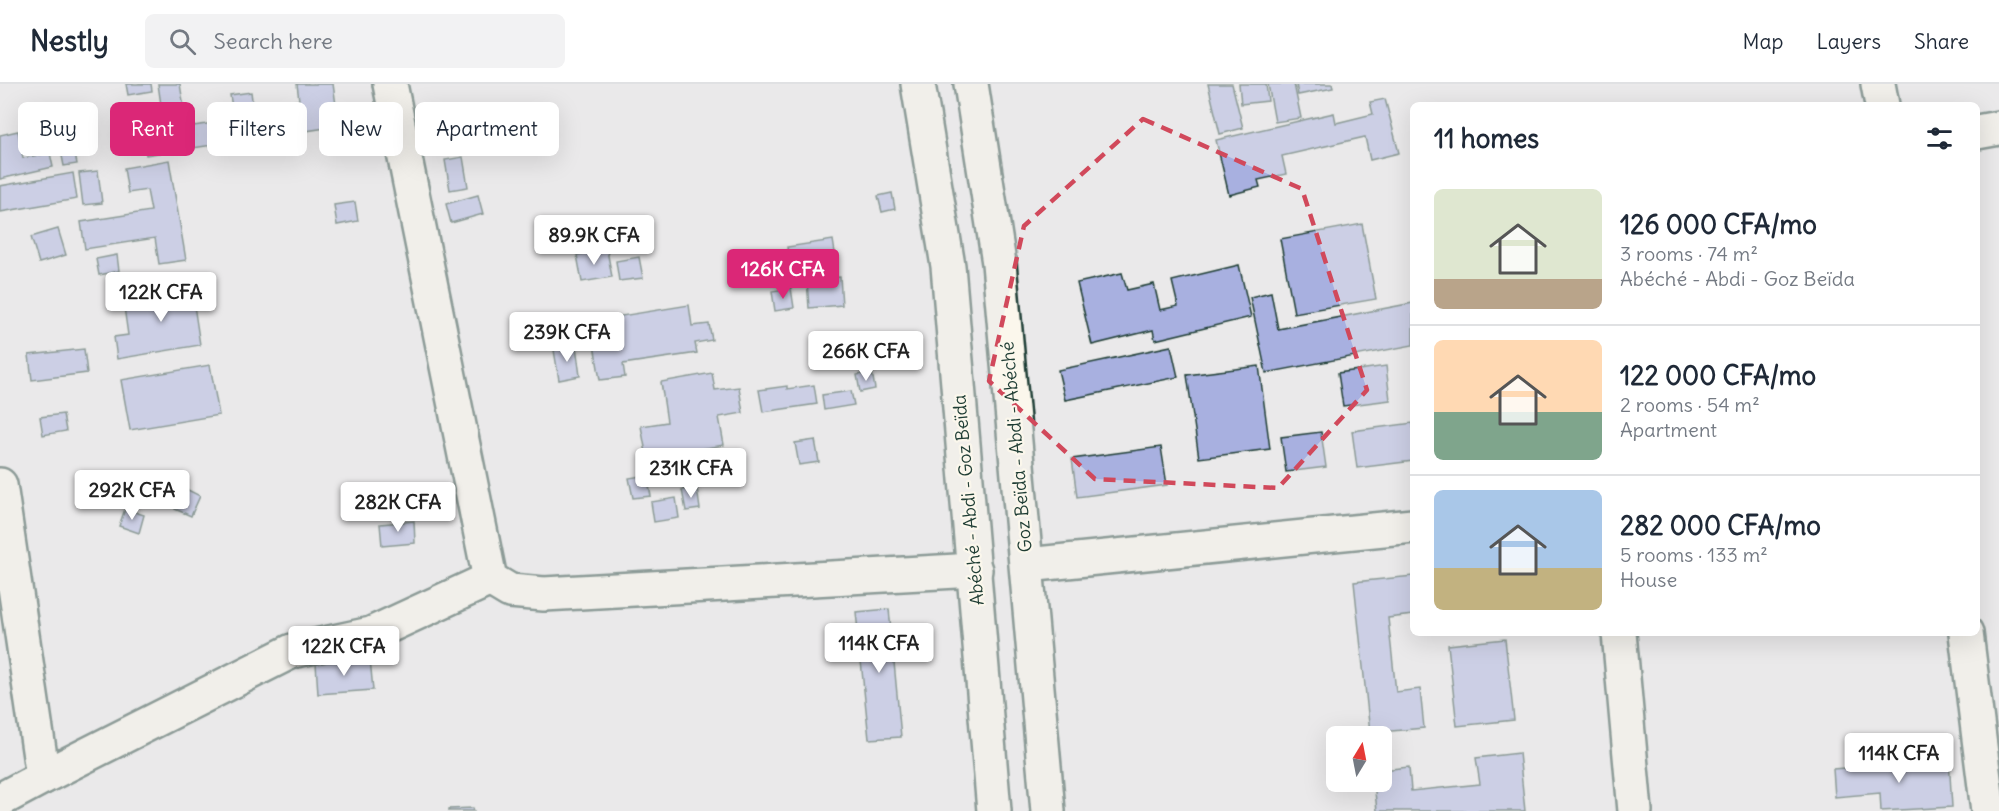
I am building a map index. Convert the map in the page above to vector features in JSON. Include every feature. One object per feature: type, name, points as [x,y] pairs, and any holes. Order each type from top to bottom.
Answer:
[{"type":"street","points":[[390,84],[490,579],[510,591],[544,594],[975,570]]},
{"type":"street","name":"Abéché - Abdi - Goz Beïda","points":[[918,84],[948,266],[994,811]]},
{"type":"street","name":"Goz Beïda - Abdi - Abéché","points":[[971,84],[999,263],[1048,811]]},
{"type":"street","points":[[1878,84],[1881,102]]},
{"type":"street","points":[[1980,131],[1999,128]]},
{"type":"street","points":[[0,485],[44,777]]},
{"type":"street","points":[[1027,565],[1410,526]]},
{"type":"street","points":[[0,800],[292,651],[371,634],[490,579]]},
{"type":"street","points":[[1619,636],[1635,811]]},
{"type":"street","points":[[1966,636],[1988,811]]},
{"type":"highlighted area","points":[[1143,119],[1302,189],[1367,390],[1278,488],[1095,479],[989,381],[1024,226]]},
{"type":"building","points":[[126,84],[151,84],[152,91],[128,95]]},
{"type":"building","points":[[158,84],[180,84],[183,102],[161,102]]},
{"type":"building","points":[[297,84],[333,84],[336,102],[319,102],[319,129],[307,131],[307,102],[286,102],[299,100]]},
{"type":"building","points":[[1208,84],[1232,84],[1243,128],[1220,134]]},
{"type":"building","points":[[1239,84],[1266,84],[1268,101],[1241,104]]},
{"type":"building","points":[[1268,84],[1294,84],[1301,118],[1275,122]]},
{"type":"building","points":[[1296,84],[1332,84],[1333,88],[1298,95]]},
{"type":"building","points":[[251,92],[252,102],[231,102],[230,95]]},
{"type":"building","points":[[1385,99],[1399,153],[1370,160],[1365,137],[1282,156],[1286,174],[1258,180],[1260,187],[1229,195],[1216,140],[1334,113],[1336,123],[1373,114],[1370,102]]},
{"type":"building","points":[[207,124],[207,146],[195,148],[195,126]]},
{"type":"building","points":[[18,131],[18,156],[23,158],[51,156],[53,167],[0,179],[0,135]]},
{"type":"building","points":[[62,156],[75,156],[77,164],[64,166]]},
{"type":"building","points":[[463,157],[468,187],[450,190],[445,160]]},
{"type":"building","points":[[169,160],[186,260],[159,264],[155,238],[85,249],[81,222],[151,211],[147,190],[128,193],[124,168]]},
{"type":"building","points":[[98,171],[102,203],[83,205],[79,173]]},
{"type":"building","points":[[73,173],[77,199],[0,212],[0,186]]},
{"type":"building","points":[[892,193],[895,209],[882,212],[878,196]]},
{"type":"building","points":[[478,195],[483,214],[451,223],[446,204]]},
{"type":"building","points":[[355,202],[358,221],[337,225],[334,205]]},
{"type":"building","points":[[1362,224],[1376,299],[1294,313],[1280,239]]},
{"type":"building","points":[[58,229],[66,255],[39,263],[31,237]]},
{"type":"building","points":[[598,232],[600,245],[575,248],[572,236]]},
{"type":"building","points":[[833,240],[836,259],[791,266],[787,247]]},
{"type":"building","points":[[767,249],[785,260],[773,280],[754,268]]},
{"type":"building","points":[[607,250],[612,277],[582,282],[577,255]]},
{"type":"building","points":[[117,255],[119,271],[99,275],[96,259]]},
{"type":"building","points":[[639,257],[643,278],[619,281],[616,261]]},
{"type":"building","points":[[1239,265],[1251,317],[1155,340],[1153,330],[1092,345],[1077,283],[1122,273],[1127,290],[1154,284],[1160,310],[1178,306],[1172,281]]},
{"type":"building","points":[[840,277],[842,305],[809,308],[807,280]]},
{"type":"building","points":[[190,279],[200,345],[117,359],[114,337],[128,335],[124,307],[160,302],[157,284]]},
{"type":"building","points":[[791,288],[794,308],[775,311],[772,291]]},
{"type":"building","points":[[1271,292],[1278,329],[1410,304],[1410,346],[1266,373],[1250,297]]},
{"type":"building","points":[[689,305],[692,326],[709,324],[712,340],[695,343],[697,353],[623,364],[625,377],[600,380],[590,321]]},
{"type":"building","points":[[576,346],[580,376],[559,380],[554,350]]},
{"type":"building","points":[[1171,346],[1178,377],[1065,400],[1058,370]]},
{"type":"building","points":[[84,349],[87,373],[32,380],[29,355]]},
{"type":"building","points":[[210,365],[219,415],[130,430],[121,380]]},
{"type":"building","points":[[1259,366],[1270,449],[1199,458],[1187,375]]},
{"type":"building","points":[[1386,366],[1390,400],[1343,406],[1338,373]]},
{"type":"building","points":[[872,372],[875,389],[860,392],[857,375]]},
{"type":"building","points":[[712,373],[715,390],[739,387],[743,413],[719,417],[724,445],[673,454],[672,449],[646,453],[641,426],[667,422],[661,382]]},
{"type":"building","points":[[814,385],[817,404],[763,412],[759,390]]},
{"type":"building","points":[[851,391],[854,405],[824,410],[822,395]]},
{"type":"building","points":[[63,414],[66,431],[43,435],[40,417]]},
{"type":"building","points":[[1410,423],[1410,461],[1357,468],[1352,431]]},
{"type":"building","points":[[1321,432],[1326,467],[1286,472],[1281,437]]},
{"type":"building","points":[[815,440],[819,462],[799,465],[795,443]]},
{"type":"building","points":[[1161,447],[1167,485],[1077,497],[1072,459]]},
{"type":"building","points":[[726,455],[729,475],[718,477],[714,457]]},
{"type":"building","points":[[647,475],[651,496],[633,498],[629,478]]},
{"type":"building","points":[[184,488],[200,496],[191,516],[175,509]]},
{"type":"building","points":[[697,488],[700,509],[686,511],[682,490]]},
{"type":"building","points":[[676,498],[679,518],[654,522],[651,502]]},
{"type":"building","points":[[125,509],[144,515],[139,533],[119,526]]},
{"type":"building","points":[[414,521],[415,543],[382,546],[380,524]]},
{"type":"building","points":[[1410,576],[1410,615],[1388,618],[1396,692],[1420,689],[1424,728],[1392,731],[1392,726],[1369,726],[1354,582]]},
{"type":"building","points":[[889,609],[901,737],[869,739],[856,612]]},
{"type":"building","points":[[1505,639],[1514,720],[1457,726],[1448,645]]},
{"type":"building","points":[[370,659],[373,690],[318,694],[316,663]]},
{"type":"building","points":[[1519,753],[1525,811],[1377,811],[1375,792],[1392,792],[1392,769],[1409,767],[1411,791],[1480,784],[1476,758]]},
{"type":"building","points":[[1949,759],[1952,807],[1881,811],[1880,793],[1835,797],[1833,769]]},
{"type":"building","points":[[473,808],[474,811],[449,811],[449,809]]}]
